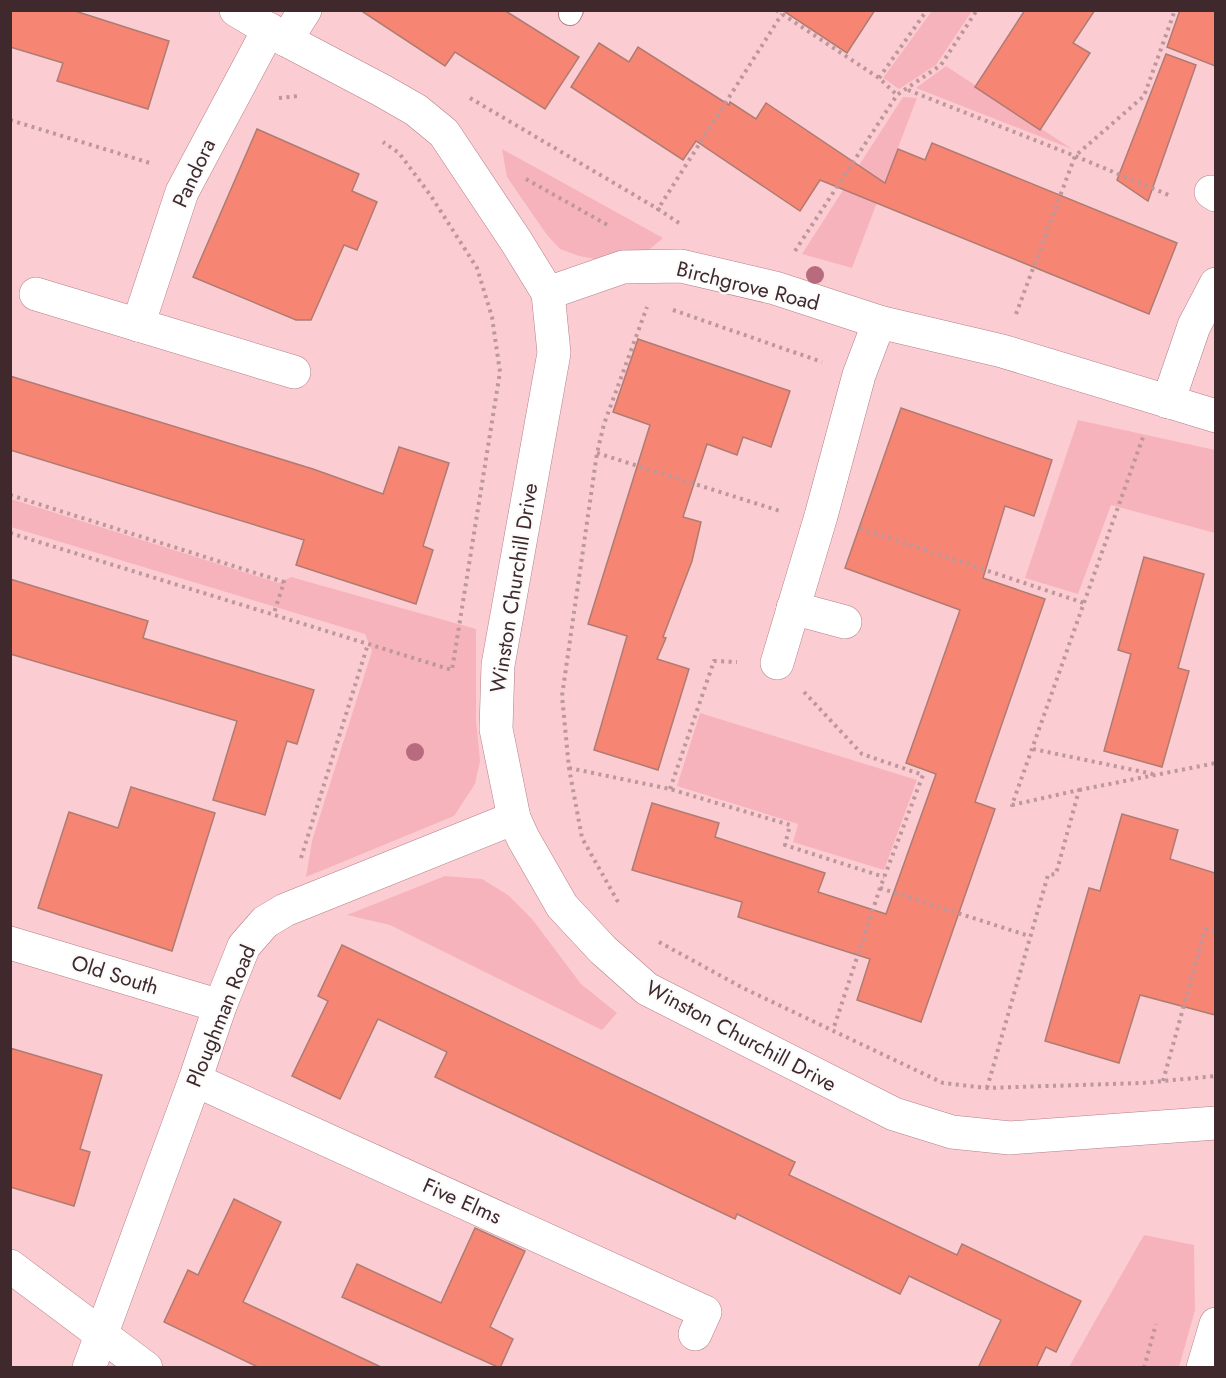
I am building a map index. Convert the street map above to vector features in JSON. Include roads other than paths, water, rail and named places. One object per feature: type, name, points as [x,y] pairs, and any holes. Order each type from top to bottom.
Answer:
[{"type":"street","name":"Winston Churchill Drive","points":[[236,10],[416,110],[444,133],[548,293],[554,352],[498,665],[496,729],[514,818],[562,906],[603,950],[647,989],[894,1114],[952,1132],[1010,1138],[1215,1123]]},
{"type":"street","name":"Pandora","points":[[138,324],[182,192],[236,88],[277,34],[305,10]]},
{"type":"street","name":"Birchgrove Road","points":[[548,293],[623,267],[681,266],[775,288],[879,322],[1002,351],[1215,416]]},
{"type":"street","points":[[1162,401],[1215,284]]},
{"type":"street","points":[[36,294],[294,372]]},
{"type":"street","points":[[777,663],[821,516],[859,375],[879,322]]},
{"type":"street","points":[[793,608],[845,622]]},
{"type":"street","name":"Ploughman Road","points":[[89,1368],[220,1006],[244,946],[265,922],[285,910],[514,818]]},
{"type":"street","name":"Old South","points":[[10,943],[220,1006]]},
{"type":"street","name":"Five Elms","points":[[195,1080],[705,1312],[695,1334]]},
{"type":"street","points":[[10,1266],[146,1368]]},
{"type":"street","points":[[1203,1368],[1215,1324]]}]
